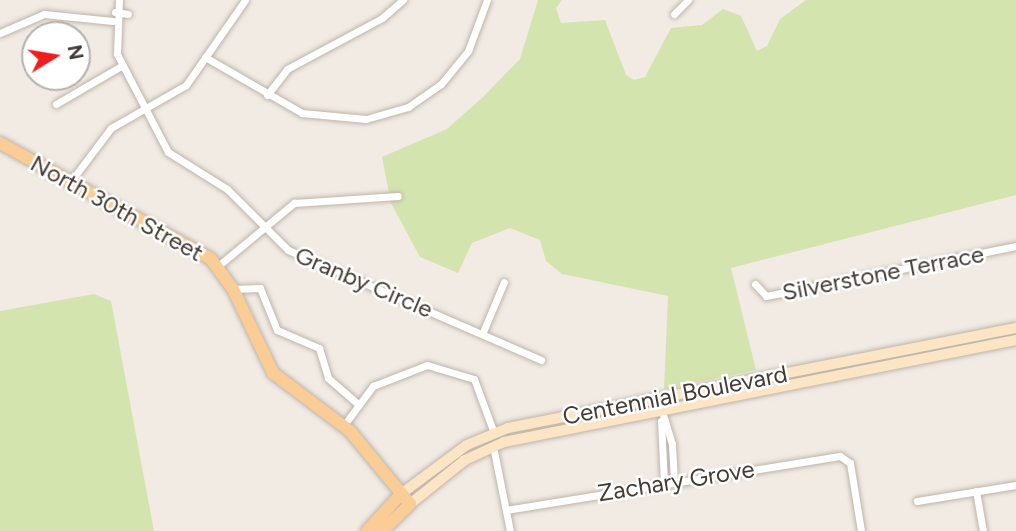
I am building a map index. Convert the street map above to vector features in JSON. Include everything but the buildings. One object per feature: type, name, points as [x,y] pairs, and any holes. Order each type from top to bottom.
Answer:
[{"type":"main road","name":"North 30th Street","points":[[0,143],[199,249],[218,266],[233,289],[272,373],[344,425],[405,499]]},
{"type":"main road","name":"Centennial Boulevard","points":[[382,531],[405,499],[493,446],[659,404],[1016,328]]},
{"type":"main road","name":"Centennial Boulevard","points":[[368,531],[405,499],[494,433],[1016,340]]},
{"type":"street","name":"Granby Circle","points":[[119,0],[113,21],[121,66],[168,152],[227,189],[262,226],[299,255],[483,332],[541,360]]},
{"type":"street","points":[[71,181],[104,135],[179,91],[245,0]]},
{"type":"street","points":[[267,95],[287,69],[383,18],[403,0]]},
{"type":"street","points":[[205,57],[302,113],[339,120],[408,107],[461,62],[487,0]]},
{"type":"street","points":[[674,14],[688,0]]},
{"type":"street","points":[[115,12],[128,14]]},
{"type":"street","points":[[0,33],[44,14],[113,21]]},
{"type":"street","points":[[56,104],[121,66]]},
{"type":"street","points":[[218,266],[262,226],[294,202],[398,197]]},
{"type":"street","name":"Silverstone Terrace","points":[[755,284],[766,296],[802,291],[1016,246]]},
{"type":"street","points":[[483,332],[504,282]]},
{"type":"street","points":[[233,289],[260,288],[277,330],[319,348],[328,378],[358,404]]},
{"type":"street","points":[[344,425],[358,404],[379,381],[436,365],[474,379],[494,433]]},
{"type":"street","points":[[659,404],[674,480]]},
{"type":"street","points":[[659,404],[664,482]]},
{"type":"street","points":[[493,446],[510,531]]},
{"type":"street","name":"Zachary Grove","points":[[506,510],[674,480],[847,458],[861,531]]},
{"type":"street","points":[[917,501],[1016,485]]},
{"type":"street","points":[[976,491],[982,531]]},
{"type":"green space","points":[[538,0],[562,0],[556,8],[561,23],[605,20],[626,75],[634,80],[645,77],[671,28],[702,25],[723,9],[741,16],[757,51],[767,46],[780,19],[806,0],[1016,0],[1016,195],[731,268],[756,370],[664,389],[668,296],[562,274],[546,261],[540,240],[510,228],[472,243],[458,273],[420,257],[391,203],[382,157],[447,129],[483,97],[520,59]]},
{"type":"green space","points":[[94,294],[111,301],[154,531],[0,531],[0,311]]}]
